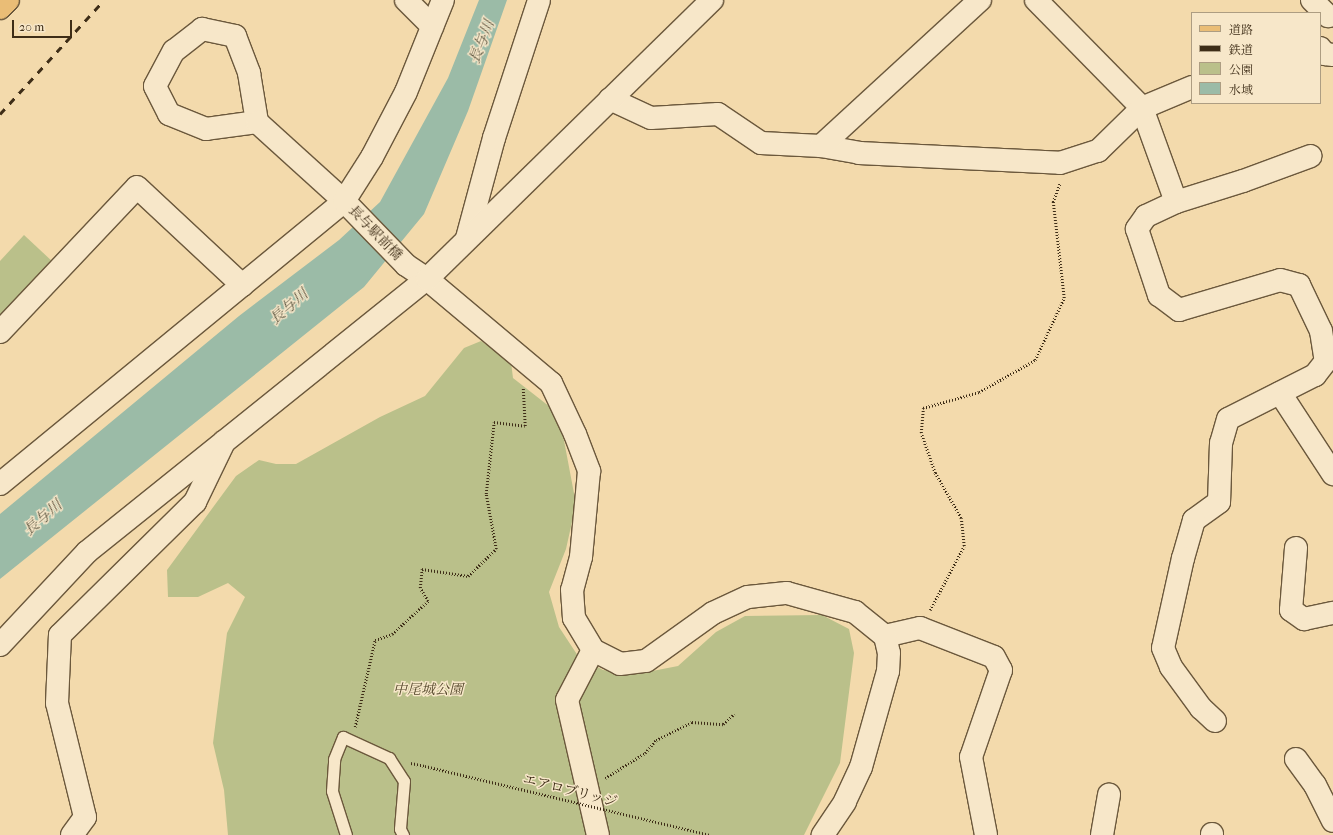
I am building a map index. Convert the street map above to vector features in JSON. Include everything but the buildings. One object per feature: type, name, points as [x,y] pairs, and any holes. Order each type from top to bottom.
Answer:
[{"type":"main road","points":[[0,8],[8,0]]},
{"type":"street","points":[[406,0],[432,26]]},
{"type":"street","points":[[1,481],[344,201],[372,157],[406,92],[443,0]]},
{"type":"street","points":[[467,238],[494,138],[539,0]]},
{"type":"street","points":[[0,645],[87,552],[427,278],[712,0]]},
{"type":"street","points":[[821,146],[980,0]]},
{"type":"street","points":[[1036,0],[1142,108],[1176,202]]},
{"type":"street","points":[[1312,0],[1327,16]]},
{"type":"street","points":[[202,29],[236,36],[249,73],[257,122],[206,129],[169,114],[155,86],[174,50],[202,29]]},
{"type":"street","points":[[1321,49],[1325,54],[1333,55]]},
{"type":"street","points":[[610,99],[651,118],[718,114],[761,143],[821,146],[859,153],[1060,163],[1098,151],[1142,108],[1191,87]]},
{"type":"street","name":"長与駅前橋","points":[[257,122],[344,201],[406,265],[427,278],[551,383],[575,434],[589,471],[581,557],[572,590],[574,618],[593,650]]},
{"type":"street","points":[[1215,721],[1171,666],[1163,648],[1194,520],[1219,502],[1221,443],[1228,419],[1315,374],[1327,371],[1327,329],[1299,285],[1280,280],[1179,310],[1159,295],[1137,229],[1146,216],[1176,202],[1243,181],[1311,156]]},
{"type":"street","points":[[0,332],[137,187],[242,285]]},
{"type":"street","points":[[1280,393],[1333,474]]},
{"type":"street","points":[[72,835],[85,817],[57,703],[60,635],[195,502],[224,442]]},
{"type":"street","points":[[1296,548],[1291,610],[1304,619],[1333,613]]},
{"type":"street","points":[[598,835],[585,787],[567,700],[593,650],[620,664],[646,661],[713,613],[748,597],[787,593],[855,612],[885,636],[889,653],[888,671],[861,767],[845,802],[823,835]]},
{"type":"street","points":[[885,636],[920,628],[994,657],[1001,670],[971,757],[986,835]]},
{"type":"street","points":[[1296,760],[1315,785],[1333,821]]},
{"type":"street","points":[[1102,835],[1109,795]]},
{"type":"lane","points":[[346,835],[332,791],[334,759],[343,737],[389,758],[404,781],[400,828],[403,835]]},
{"type":"path","points":[[920,628],[964,546],[961,518],[935,473],[921,433],[923,408],[979,392],[1035,360],[1064,298],[1053,202],[1059,188],[1060,163]]},
{"type":"path","points":[[352,741],[376,640],[392,634],[428,601],[420,588],[422,569],[468,576],[496,549],[486,494],[494,422],[525,426],[522,394],[527,364]]},
{"type":"path","points":[[585,787],[614,774],[645,753],[656,740],[686,724],[692,722],[723,724],[734,714]]},
{"type":"path","name":"エアロブリッジ","points":[[425,766],[710,835]]},
{"type":"green space","points":[[24,235],[54,263],[0,323],[0,261]]},
{"type":"green space","name":"中尾城公園","points":[[481,341],[511,362],[513,378],[559,414],[576,504],[566,549],[549,592],[559,627],[578,656],[603,670],[637,674],[678,666],[716,632],[745,616],[822,615],[849,629],[854,653],[840,763],[804,835],[228,835],[224,790],[213,743],[227,633],[245,597],[228,583],[198,597],[168,597],[167,570],[236,476],[259,460],[276,464],[296,464],[380,417],[425,396],[464,348]]},
{"type":"water","name":"長与川","points":[[479,0],[507,0],[468,111],[424,214],[364,287],[0,579],[0,514],[239,316],[339,240],[380,202],[448,78]]},
{"type":"railway","points":[[0,114],[104,0]]}]
